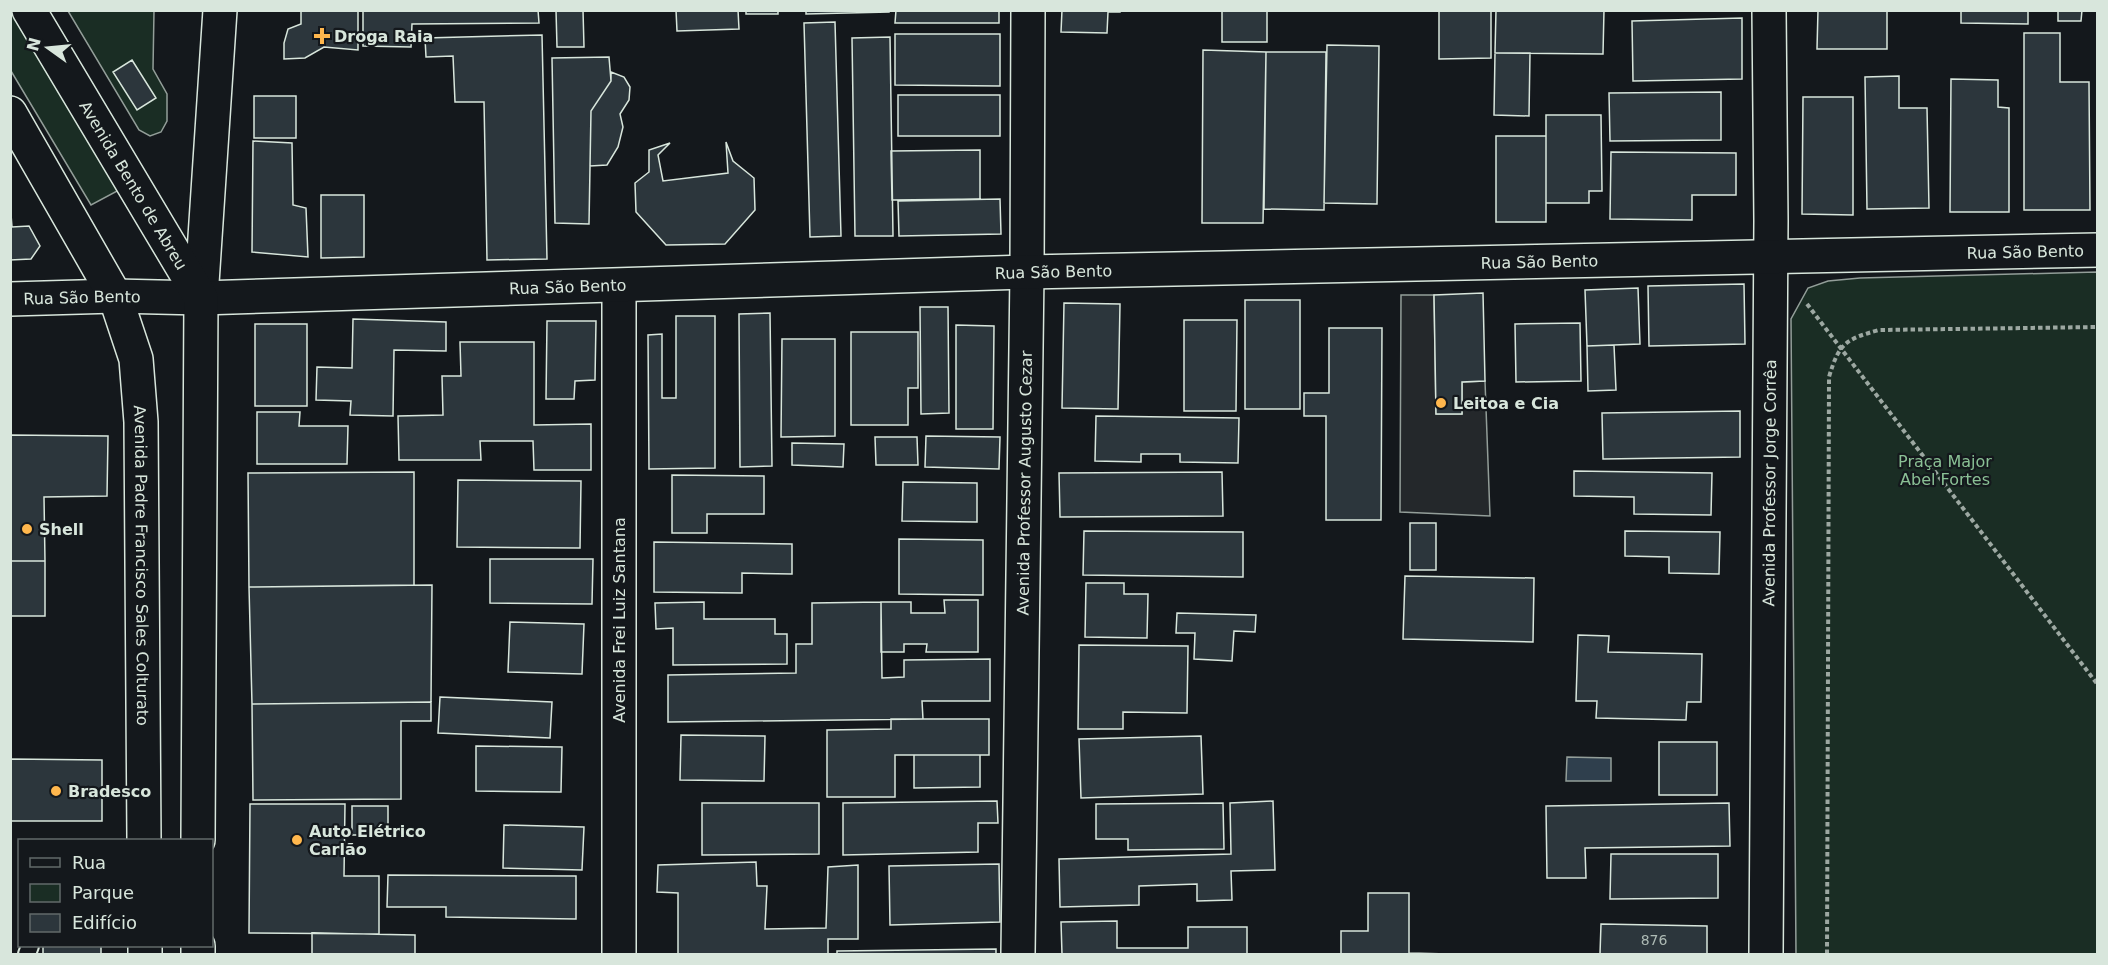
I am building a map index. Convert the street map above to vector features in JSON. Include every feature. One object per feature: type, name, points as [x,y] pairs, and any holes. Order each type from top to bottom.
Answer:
[{"type":"street","name":"Avenida Bento de Abreu","points":[[29,10],[201,298]]},
{"type":"street","name":"Avenida Professor Augusto Cezar","points":[[1018,954],[1028,10]]},
{"type":"street","name":"Avenida Professor Jorge Corrêa","points":[[1766,954],[1769,10]]},
{"type":"street","points":[[198,839],[201,298],[221,14]]},
{"type":"street","points":[[10,113],[115,296]]},
{"type":"street","name":"Rua São Bento","points":[[10,299],[115,296],[201,298],[1027,272],[2097,250]]},
{"type":"street","name":"Avenida Frei Luiz Santana","points":[[619,286],[619,954]]},
{"type":"street","name":"Avenida Padre Francisco Sales Colturato","points":[[115,296],[136,359],[141,422],[144,839]]},
{"type":"path","points":[[1806,303],[2097,685]]},
{"type":"path","points":[[1827,954],[1829,377],[1835,357],[1853,337],[1879,330],[2097,327]]},
{"type":"green space","points":[[11,11],[14,11],[121,189],[91,205],[11,71]]},
{"type":"green space","points":[[68,11],[154,11],[153,69],[167,94],[167,121],[161,132],[150,136],[139,130]]},
{"type":"green space","name":"Praça Major Abel Fortes","points":[[2097,272],[2097,954],[1796,954],[1791,319],[1808,288],[1828,281],[1860,278]]},
{"type":"shaded area","points":[[1401,295],[1434,295],[1436,414],[1462,414],[1462,382],[1485,381],[1490,516],[1400,512]]},
{"type":"water","points":[[1567,757],[1611,758],[1611,781],[1566,781]]},
{"type":"building","name":"Droga Raia","points":[[301,10],[358,10],[358,50],[324,47],[305,58],[284,59],[284,43],[288,29],[301,24]]},
{"type":"building","points":[[363,10],[538,10],[539,23],[412,24],[411,47],[363,46]]},
{"type":"building","points":[[556,10],[583,10],[584,47],[557,47]]},
{"type":"building","points":[[676,10],[738,10],[739,29],[677,31]]},
{"type":"building","points":[[746,10],[778,10],[778,14],[746,14]]},
{"type":"building","points":[[806,10],[889,10],[889,12],[806,14]]},
{"type":"building","points":[[896,10],[999,10],[999,23],[895,23]]},
{"type":"building","points":[[1062,10],[1120,10],[1120,12],[1108,12],[1107,33],[1061,32]]},
{"type":"building","points":[[1222,10],[1267,10],[1267,42],[1222,42]]},
{"type":"building","points":[[1439,10],[1491,10],[1491,58],[1439,59]]},
{"type":"building","points":[[1496,10],[1604,10],[1603,54],[1495,53]]},
{"type":"building","points":[[1818,10],[1887,10],[1887,49],[1817,49]]},
{"type":"building","points":[[1961,10],[2028,10],[2028,24],[1961,23]]},
{"type":"building","points":[[2058,10],[2082,10],[2081,21],[2058,21]]},
{"type":"building","points":[[1742,18],[1742,79],[1633,81],[1632,21]]},
{"type":"building","points":[[835,22],[841,236],[810,237],[804,23]]},
{"type":"building","points":[[2024,33],[2060,33],[2060,82],[2089,82],[2090,210],[2024,210]]},
{"type":"building","points":[[895,34],[1000,34],[1000,86],[895,85]]},
{"type":"building","points":[[542,35],[547,259],[487,260],[484,102],[455,102],[453,56],[426,57],[425,38]]},
{"type":"building","points":[[890,37],[893,236],[855,236],[852,38]]},
{"type":"building","points":[[1327,45],[1379,46],[1377,204],[1324,203]]},
{"type":"building","points":[[1203,50],[1266,52],[1263,223],[1202,223]]},
{"type":"building","points":[[1266,52],[1326,52],[1324,210],[1264,209]]},
{"type":"building","points":[[1495,53],[1530,53],[1529,116],[1494,115]]},
{"type":"building","points":[[609,57],[611,81],[591,111],[589,224],[555,223],[552,58]]},
{"type":"building","points":[[132,60],[156,98],[137,110],[113,72]]},
{"type":"building","points":[[611,72],[624,77],[630,87],[629,100],[620,114],[623,127],[618,147],[607,165],[590,166],[591,111],[611,81]]},
{"type":"building","points":[[1899,76],[1899,108],[1927,108],[1929,208],[1867,209],[1865,77]]},
{"type":"building","points":[[1951,79],[1998,80],[1998,107],[2009,108],[2009,212],[1950,212]]},
{"type":"building","points":[[1721,92],[1721,140],[1610,141],[1609,93]]},
{"type":"building","points":[[898,95],[1000,95],[1000,136],[898,136]]},
{"type":"building","points":[[254,96],[296,96],[296,138],[254,138]]},
{"type":"building","points":[[1803,97],[1853,97],[1853,215],[1802,214]]},
{"type":"building","points":[[1546,115],[1601,115],[1602,191],[1589,191],[1589,203],[1546,203]]},
{"type":"building","points":[[1496,136],[1546,136],[1546,222],[1496,222]]},
{"type":"building","points":[[253,141],[292,143],[293,205],[306,208],[308,257],[252,252]]},
{"type":"building","points":[[726,142],[733,161],[754,178],[755,210],[725,244],[666,245],[636,212],[635,183],[649,172],[649,150],[670,143],[658,155],[663,181],[728,173]]},
{"type":"building","points":[[980,150],[980,199],[892,200],[891,151]]},
{"type":"building","points":[[1611,152],[1736,153],[1736,195],[1692,195],[1692,220],[1610,219]]},
{"type":"building","points":[[321,195],[364,195],[364,257],[321,258]]},
{"type":"building","points":[[1000,199],[1001,234],[899,236],[898,201]]},
{"type":"building","points":[[10,202],[12,227],[29,226],[40,246],[31,259],[10,260]]},
{"type":"building","points":[[1744,284],[1745,344],[1649,346],[1648,286]]},
{"type":"building","points":[[1638,288],[1640,344],[1587,346],[1585,290]]},
{"type":"building","points":[[1483,293],[1485,381],[1462,382],[1462,414],[1436,414],[1434,295]]},
{"type":"building","points":[[1245,300],[1300,300],[1300,409],[1245,409]]},
{"type":"building","points":[[1064,303],[1120,304],[1118,409],[1062,408]]},
{"type":"building","points":[[920,307],[948,307],[949,413],[921,414]]},
{"type":"building","points":[[770,313],[772,466],[740,467],[739,314]]},
{"type":"building","points":[[676,316],[715,316],[715,468],[649,469],[648,335],[662,334],[662,398],[676,398]]},
{"type":"building","points":[[353,319],[446,322],[446,351],[394,350],[393,416],[350,415],[351,401],[316,400],[317,367],[352,368]]},
{"type":"building","points":[[1184,320],[1237,320],[1236,411],[1184,411]]},
{"type":"building","points":[[547,321],[596,321],[595,380],[575,381],[574,399],[546,399]]},
{"type":"building","points":[[1580,323],[1581,381],[1516,382],[1515,324]]},
{"type":"building","points":[[255,324],[307,324],[307,406],[255,406]]},
{"type":"building","points":[[956,325],[994,326],[993,429],[956,429]]},
{"type":"building","points":[[1329,328],[1382,328],[1381,520],[1326,520],[1326,416],[1304,416],[1304,393],[1329,393]]},
{"type":"building","points":[[851,332],[918,332],[918,388],[908,388],[908,425],[851,425]]},
{"type":"building","points":[[782,339],[835,339],[835,436],[781,437]]},
{"type":"building","points":[[460,342],[534,342],[534,425],[591,424],[591,470],[534,470],[533,441],[480,441],[481,460],[399,460],[398,416],[443,415],[442,376],[461,376]]},
{"type":"building","points":[[1614,345],[1616,390],[1588,391],[1587,346]]},
{"type":"building","points":[[1740,411],[1740,457],[1603,459],[1602,413]]},
{"type":"building","points":[[257,412],[300,412],[299,426],[348,426],[347,464],[257,464]]},
{"type":"building","points":[[1096,416],[1239,418],[1238,463],[1180,462],[1180,454],[1141,454],[1141,462],[1095,461]]},
{"type":"building","name":"Shell","points":[[10,435],[108,436],[107,496],[44,497],[45,561],[10,561]]},
{"type":"building","points":[[926,436],[1000,437],[999,469],[925,467]]},
{"type":"building","points":[[875,437],[917,437],[918,465],[876,465]]},
{"type":"building","points":[[792,443],[844,444],[843,467],[792,465]]},
{"type":"building","points":[[1574,471],[1712,473],[1711,515],[1634,514],[1634,497],[1574,496]]},
{"type":"building","points":[[414,472],[414,585],[249,587],[248,473]]},
{"type":"building","points":[[1222,472],[1223,516],[1060,517],[1059,473]]},
{"type":"building","points":[[672,475],[764,476],[764,514],[707,514],[707,533],[672,533]]},
{"type":"building","points":[[458,480],[581,481],[580,548],[457,547]]},
{"type":"building","points":[[903,482],[977,483],[977,522],[902,521]]},
{"type":"building","points":[[1410,523],[1436,523],[1436,570],[1410,570]]},
{"type":"building","points":[[1084,531],[1243,532],[1243,577],[1083,575]]},
{"type":"building","points":[[1625,531],[1720,532],[1719,574],[1669,573],[1669,557],[1625,556]]},
{"type":"building","points":[[899,539],[983,540],[983,595],[899,594]]},
{"type":"building","points":[[654,542],[792,544],[792,574],[742,573],[742,593],[654,592]]},
{"type":"building","points":[[490,559],[593,559],[592,604],[490,603]]},
{"type":"building","points":[[10,561],[45,561],[45,616],[10,616]]},
{"type":"building","points":[[1405,576],[1534,578],[1533,642],[1403,639]]},
{"type":"building","points":[[1086,583],[1124,583],[1124,594],[1148,594],[1147,638],[1085,637]]},
{"type":"building","points":[[432,585],[431,702],[252,704],[249,587]]},
{"type":"building","points":[[944,600],[978,600],[978,652],[926,652],[927,644],[904,644],[904,652],[881,652],[881,602],[911,602],[911,613],[945,613]]},
{"type":"building","points":[[704,602],[704,619],[775,619],[775,634],[787,634],[787,664],[673,665],[673,628],[656,629],[655,603]]},
{"type":"building","points":[[881,602],[882,678],[904,677],[904,660],[990,659],[990,701],[922,701],[923,719],[668,722],[668,675],[796,673],[796,644],[812,644],[812,603]]},
{"type":"building","points":[[1177,613],[1256,615],[1255,632],[1234,631],[1232,661],[1194,659],[1195,633],[1176,633]]},
{"type":"building","points":[[510,622],[584,624],[582,674],[508,672]]},
{"type":"building","points":[[1578,635],[1609,636],[1608,652],[1702,654],[1701,702],[1687,702],[1686,720],[1596,718],[1597,701],[1576,701]]},
{"type":"building","points":[[1079,645],[1188,646],[1187,713],[1123,712],[1123,729],[1078,729]]},
{"type":"building","points":[[440,697],[552,702],[550,738],[438,733]]},
{"type":"building","points":[[431,702],[431,721],[401,721],[401,799],[253,800],[252,704]]},
{"type":"building","points":[[891,719],[989,719],[989,755],[895,755],[895,797],[827,797],[827,730],[891,729]]},
{"type":"building","points":[[681,735],[765,736],[764,781],[680,780]]},
{"type":"building","points":[[1201,736],[1203,794],[1081,798],[1079,739]]},
{"type":"building","points":[[1659,742],[1717,742],[1717,795],[1659,795]]},
{"type":"building","points":[[476,746],[562,747],[561,792],[476,791]]},
{"type":"building","points":[[914,755],[980,755],[980,787],[914,788]]},
{"type":"building","name":"Bradesco","points":[[10,759],[102,760],[102,821],[10,821]]},
{"type":"building","points":[[997,801],[998,823],[978,823],[978,852],[843,855],[843,803]]},
{"type":"building","points":[[1273,801],[1275,870],[1231,871],[1232,900],[1197,901],[1197,884],[1139,886],[1139,905],[1060,907],[1059,859],[1231,854],[1230,803]]},
{"type":"building","points":[[702,803],[819,803],[819,854],[702,855]]},
{"type":"building","points":[[1223,803],[1224,849],[1128,850],[1128,839],[1096,839],[1096,804]]},
{"type":"building","points":[[1729,803],[1730,846],[1585,848],[1586,878],[1547,878],[1546,806]]},
{"type":"building","name":"Auto Elétrico Carlão","points":[[250,804],[345,804],[344,876],[379,876],[379,934],[249,933]]},
{"type":"building","points":[[352,806],[388,806],[388,835],[352,835]]},
{"type":"building","points":[[504,825],[584,827],[582,870],[503,868]]},
{"type":"building","points":[[1611,854],[1718,854],[1718,898],[1610,899]]},
{"type":"building","points":[[756,862],[757,886],[767,886],[765,929],[826,928],[828,867],[858,865],[858,939],[828,939],[828,954],[678,954],[678,893],[657,892],[658,865]]},
{"type":"building","points":[[999,864],[1000,922],[890,925],[889,866]]},
{"type":"building","points":[[388,875],[576,876],[576,919],[446,917],[446,907],[387,907]]},
{"type":"building","points":[[1368,893],[1409,893],[1409,953],[1449,954],[1341,954],[1341,931],[1368,931]]},
{"type":"building","points":[[1117,921],[1117,948],[1188,948],[1188,927],[1247,927],[1247,954],[1062,954],[1061,922]]},
{"type":"building","points":[[1601,924],[1707,926],[1707,954],[1600,954]]},
{"type":"building","points":[[312,933],[415,935],[415,954],[312,954]]},
{"type":"building","points":[[43,947],[101,947],[101,954],[43,954]]},
{"type":"building","points":[[996,949],[996,954],[837,954],[837,951]]},
{"type":"place","name":"Droga Raia","points":[[322,36]]},
{"type":"place","name":"Leitoa e Cia","points":[[1441,403]]},
{"type":"place","name":"Shell","points":[[27,529]]},
{"type":"place","name":"Bradesco","points":[[56,791]]},
{"type":"place","name":"Auto Elétrico Carlão","points":[[297,840]]}]
